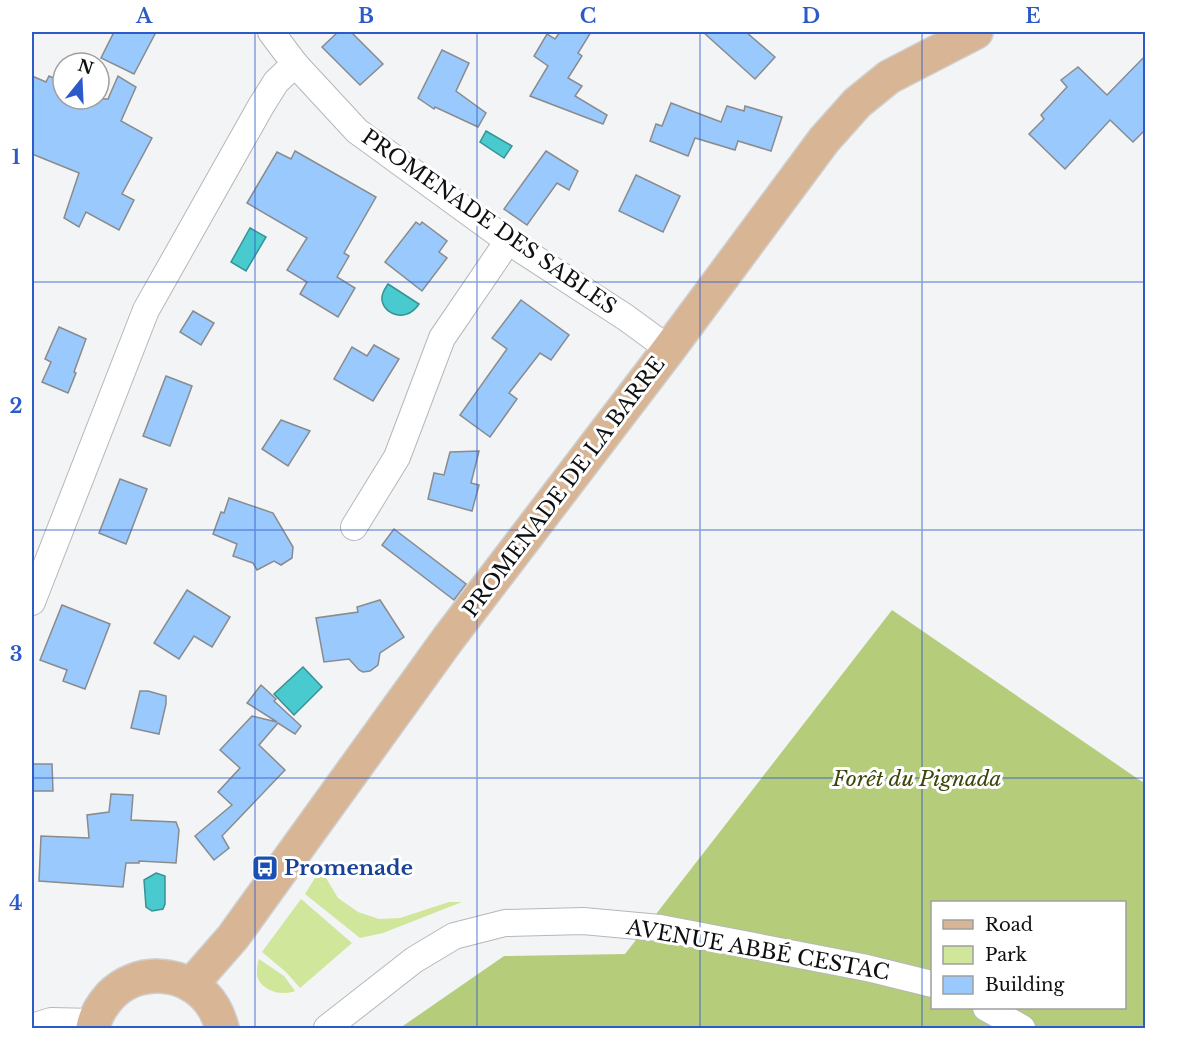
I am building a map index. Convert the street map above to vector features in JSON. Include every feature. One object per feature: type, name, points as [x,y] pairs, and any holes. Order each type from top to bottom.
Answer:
[{"type":"main road","name":"PROMENADE DE LA BARRE","points":[[191,985],[233,937],[448,639],[669,349],[824,140],[857,103],[889,77],[976,32]]},
{"type":"main road","points":[[94,1025],[103,1004],[117,990],[134,980],[153,976],[173,978],[191,985],[207,997],[218,1014],[222,1029]]},
{"type":"street","name":"PROMENADE DES SABLES","points":[[271,32],[295,64],[357,131],[508,241],[641,328],[669,349]]},
{"type":"street","points":[[32,602],[146,310],[271,90],[295,64]]},
{"type":"street","points":[[354,527],[397,457],[442,338],[508,241]]},
{"type":"street","name":"AVENUE ABBÉ CESTAC","points":[[327,1029],[414,960],[454,936],[505,923],[583,921],[660,928],[867,968],[931,984]]},
{"type":"street","points":[[988,1009],[1022,1029]]},
{"type":"street","points":[[32,1027],[51,1021],[94,1025]]},
{"type":"green space","name":"Forêt du Pignada","points":[[892,610],[1145,783],[1145,1028],[400,1028],[504,956],[625,954]]},
{"type":"green space","points":[[326,860],[326,878],[338,898],[358,912],[379,919],[400,918],[449,902],[462,902],[383,933],[360,938],[305,894]]},
{"type":"green space","points":[[301,899],[352,943],[300,988],[286,972],[262,952]]},
{"type":"green space","points":[[259,959],[284,976],[295,991],[279,993],[265,987],[257,977]]},
{"type":"water","points":[[486,131],[512,146],[504,158],[480,142]]},
{"type":"water","points":[[250,228],[266,237],[246,271],[231,262]]},
{"type":"water","points":[[388,284],[419,304],[413,311],[406,314],[399,315],[387,310],[382,299]]},
{"type":"water","points":[[303,667],[322,687],[294,715],[274,694]]},
{"type":"water","points":[[156,873],[165,876],[165,904],[163,909],[152,911],[146,907],[144,880]]},
{"type":"building","points":[[114,32],[156,32],[134,74],[111,63],[111,51],[104,51]]},
{"type":"building","points":[[338,32],[351,32],[383,64],[360,85],[322,47]]},
{"type":"building","points":[[560,32],[591,32],[578,53],[582,56],[568,78],[582,86],[575,96],[607,115],[603,124],[530,96],[548,66],[534,56],[547,34],[555,39]]},
{"type":"building","points":[[703,32],[746,32],[775,57],[755,79]]},
{"type":"building","points":[[442,50],[469,63],[456,91],[486,113],[478,127],[435,107],[434,109],[418,98]]},
{"type":"building","points":[[1146,55],[1146,129],[1133,142],[1110,120],[1065,169],[1029,134],[1044,119],[1041,115],[1067,87],[1061,80],[1078,67],[1107,95]]},
{"type":"building","points":[[32,76],[46,82],[49,76],[51,77],[51,111],[111,111],[111,92],[118,76],[136,87],[121,121],[152,138],[122,194],[134,200],[119,230],[86,212],[79,227],[64,218],[79,173],[32,154]]},
{"type":"building","points":[[671,103],[721,122],[727,106],[744,111],[745,106],[782,117],[771,151],[738,141],[735,150],[695,138],[688,156],[650,141],[656,124],[662,126]]},
{"type":"building","points":[[295,151],[376,197],[344,253],[349,256],[337,277],[355,288],[338,317],[300,294],[307,282],[287,270],[307,238],[247,203],[277,152],[291,159]]},
{"type":"building","points":[[546,151],[578,171],[569,190],[557,183],[527,225],[504,209]]},
{"type":"building","points":[[636,175],[680,196],[663,232],[619,211]]},
{"type":"building","points":[[416,222],[420,225],[422,222],[447,241],[439,252],[447,258],[422,291],[385,262]]},
{"type":"building","points":[[521,300],[569,335],[551,360],[540,353],[509,393],[517,399],[490,437],[460,415],[507,349],[492,338]]},
{"type":"building","points":[[193,311],[214,323],[201,345],[180,332]]},
{"type":"building","points":[[59,327],[86,339],[68,393],[42,382],[51,362],[45,359]]},
{"type":"building","points":[[374,345],[399,359],[373,401],[334,379],[352,347],[367,356]]},
{"type":"building","points":[[166,376],[192,386],[170,446],[143,436]]},
{"type":"building","points":[[281,420],[310,431],[288,466],[262,449]]},
{"type":"building","points":[[479,451],[471,483],[479,485],[472,511],[428,499],[434,473],[444,475],[450,452]]},
{"type":"building","points":[[120,479],[147,489],[126,544],[99,533]]},
{"type":"building","points":[[229,498],[273,513],[293,547],[292,558],[281,565],[274,561],[257,570],[253,563],[233,556],[237,544],[213,534]]},
{"type":"building","points":[[394,529],[466,584],[454,600],[382,545]]},
{"type":"building","points":[[187,590],[230,617],[212,647],[194,636],[179,659],[154,643]]},
{"type":"building","points":[[380,600],[404,637],[380,653],[378,665],[370,671],[359,670],[349,659],[324,662],[316,618],[358,612],[357,607]]},
{"type":"building","points":[[62,605],[110,624],[85,689],[63,681],[67,670],[40,660]]},
{"type":"building","points":[[261,685],[276,699],[274,701],[301,726],[295,734],[278,723],[259,745],[285,770],[222,836],[229,848],[214,860],[195,836],[232,805],[218,792],[240,768],[220,750],[252,716],[277,722],[247,703]]},
{"type":"building","points":[[140,691],[166,696],[159,734],[131,728]]},
{"type":"building","points":[[32,764],[52,764],[53,791],[32,791]]},
{"type":"building","points":[[111,794],[133,795],[131,820],[176,822],[179,830],[176,863],[139,861],[139,863],[126,863],[123,887],[39,881],[41,836],[89,838],[87,815],[109,812]]},
{"type":"place","name":"Promenade","points":[[265,868]]}]
